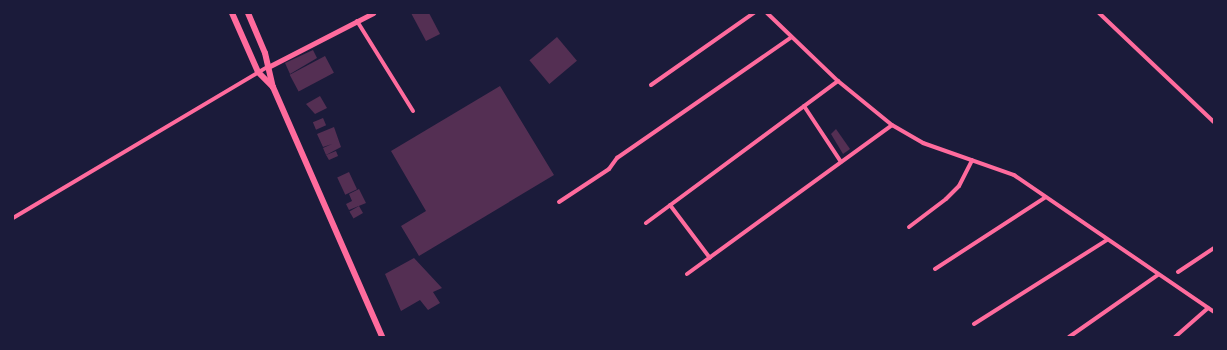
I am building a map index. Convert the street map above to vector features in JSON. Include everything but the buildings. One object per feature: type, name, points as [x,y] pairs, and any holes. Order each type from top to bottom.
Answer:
[{"type":"main road","points":[[232,13],[258,72],[273,87]]},
{"type":"main road","points":[[248,13],[270,66],[273,87],[382,337]]},
{"type":"street","points":[[13,218],[258,72],[373,13]]},
{"type":"street","points":[[651,85],[754,13]]},
{"type":"street","points":[[769,13],[790,38],[838,81],[892,125],[923,143],[1014,175],[1214,312]]},
{"type":"street","points":[[1099,13],[1214,122]]},
{"type":"street","points":[[357,21],[413,112]]},
{"type":"street","points":[[559,202],[609,169],[617,158],[790,38]]},
{"type":"street","points":[[646,223],[838,81]]},
{"type":"street","points":[[804,106],[841,162]]},
{"type":"street","points":[[687,274],[892,125]]},
{"type":"street","points":[[909,227],[946,199],[959,186],[972,160]]},
{"type":"street","points":[[935,269],[1046,197]]},
{"type":"street","points":[[670,205],[710,258]]},
{"type":"street","points":[[974,324],[1107,240]]},
{"type":"street","points":[[1178,272],[1214,248]]},
{"type":"street","points":[[1069,337],[1158,275]]},
{"type":"street","points":[[1175,337],[1208,308]]}]
